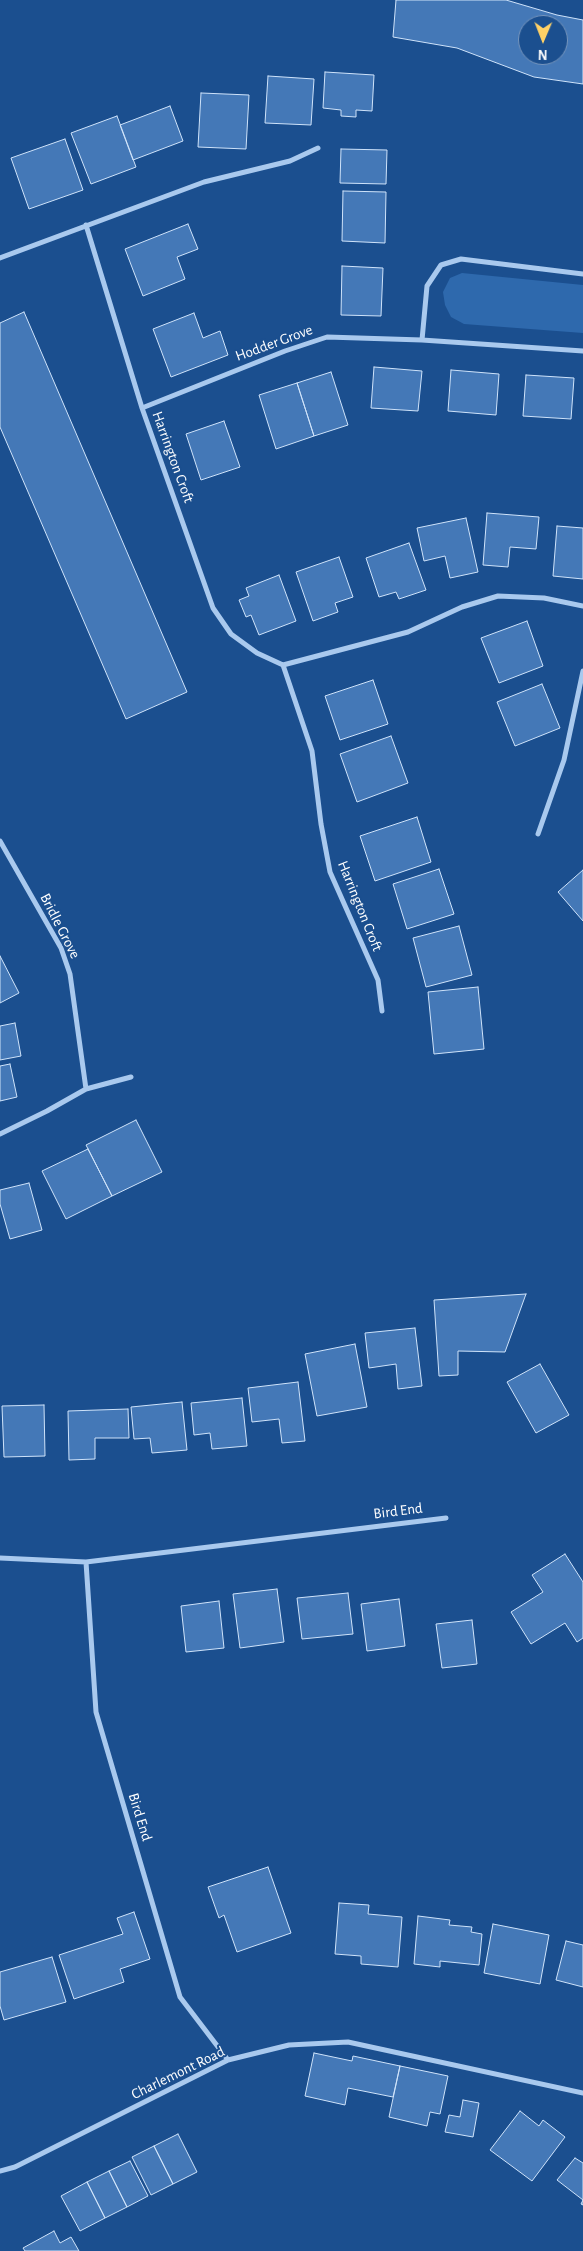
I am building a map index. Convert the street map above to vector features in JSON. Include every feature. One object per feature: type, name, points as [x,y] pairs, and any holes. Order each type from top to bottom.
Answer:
[{"type":"street","points":[[0,258],[204,182],[290,161],[318,148]]},
{"type":"street","name":"Harrington Croft","points":[[86,225],[142,408],[213,608],[231,634],[257,653],[283,665],[312,751],[321,824],[330,872],[378,980],[382,1011]]},
{"type":"street","points":[[422,340],[427,286],[441,265],[461,258],[583,274]]},
{"type":"street","name":"Hodder Grove","points":[[142,408],[285,351],[327,337],[422,340],[583,351]]},
{"type":"street","points":[[283,665],[408,632],[462,607],[498,596],[544,598],[583,606]]},
{"type":"street","points":[[538,834],[564,760],[583,671]]},
{"type":"street","name":"Bridle Grove","points":[[0,841],[60,948],[70,974],[86,1089]]},
{"type":"street","points":[[0,1134],[86,1089],[131,1078]]},
{"type":"street","name":"Bird End","points":[[0,1558],[86,1562],[446,1518]]},
{"type":"street","name":"Bird End","points":[[86,1562],[96,1712],[180,1998],[228,2060]]},
{"type":"street","name":"Charlemont Road","points":[[0,2171],[15,2167],[228,2060],[289,2045],[348,2042],[583,2093]]},
{"type":"shaded area","points":[[462,273],[583,285],[583,333],[464,324],[451,317],[445,305],[443,292],[450,278]]},
{"type":"building","points":[[396,0],[506,0],[557,15],[518,15],[518,65],[568,65],[568,17],[583,20],[583,84],[534,77],[457,48],[393,37]]},
{"type":"building","points":[[325,72],[374,75],[372,111],[356,110],[356,117],[341,116],[341,110],[323,108]]},
{"type":"building","points":[[268,76],[314,79],[311,125],[265,123]]},
{"type":"building","points":[[201,93],[249,95],[246,149],[198,147]]},
{"type":"building","points":[[170,106],[183,141],[133,160],[120,125]]},
{"type":"building","points":[[117,116],[136,167],[91,184],[71,133]]},
{"type":"building","points":[[65,139],[83,190],[29,209],[11,158]]},
{"type":"building","points":[[341,149],[387,150],[386,184],[340,183]]},
{"type":"building","points":[[343,191],[386,192],[385,243],[342,241]]},
{"type":"building","points":[[188,224],[198,249],[177,257],[185,279],[143,296],[125,249]]},
{"type":"building","points":[[342,266],[383,268],[381,316],[341,315]]},
{"type":"building","points":[[24,312],[187,692],[126,719],[0,427],[0,323]]},
{"type":"building","points":[[194,313],[203,338],[220,331],[228,355],[171,377],[153,329]]},
{"type":"building","points":[[374,367],[422,371],[418,411],[371,408]]},
{"type":"building","points":[[451,370],[499,374],[496,415],[448,411]]},
{"type":"building","points":[[331,372],[348,425],[314,436],[297,383]]},
{"type":"building","points":[[526,375],[574,378],[571,419],[523,416]]},
{"type":"building","points":[[297,383],[314,436],[276,449],[259,395]]},
{"type":"building","points":[[224,421],[240,467],[201,480],[186,434]]},
{"type":"building","points":[[487,513],[539,517],[536,549],[510,547],[508,567],[483,565]]},
{"type":"building","points":[[466,518],[478,572],[450,578],[445,556],[424,561],[417,528]]},
{"type":"building","points":[[557,526],[583,528],[583,579],[553,576]]},
{"type":"building","points":[[409,543],[426,590],[399,599],[396,592],[379,597],[366,558]]},
{"type":"building","points":[[339,557],[353,597],[335,603],[338,612],[313,621],[296,572]]},
{"type":"building","points":[[279,575],[296,621],[259,635],[251,615],[246,617],[239,600],[249,596],[246,588]]},
{"type":"building","points":[[527,621],[543,666],[499,683],[481,638]]},
{"type":"building","points":[[373,680],[388,724],[340,740],[325,696]]},
{"type":"building","points":[[542,684],[560,728],[515,746],[497,702]]},
{"type":"building","points":[[391,736],[408,783],[357,802],[340,754]]},
{"type":"building","points":[[417,817],[431,862],[375,881],[360,836]]},
{"type":"building","points":[[439,869],[454,914],[407,929],[393,884]]},
{"type":"building","points":[[583,870],[583,921],[558,892]]},
{"type":"building","points":[[459,926],[472,975],[426,987],[413,938]]},
{"type":"building","points":[[0,956],[19,993],[0,1003]]},
{"type":"building","points":[[478,987],[484,1049],[434,1054],[428,992]]},
{"type":"building","points":[[15,1023],[21,1056],[0,1060],[0,1026]]},
{"type":"building","points":[[10,1064],[17,1097],[0,1101],[0,1066]]},
{"type":"building","points":[[136,1120],[162,1172],[112,1196],[86,1145]]},
{"type":"building","points":[[88,1149],[112,1196],[66,1219],[42,1171]]},
{"type":"building","points":[[29,1183],[42,1230],[10,1239],[0,1204],[0,1190]]},
{"type":"building","points":[[526,1294],[505,1352],[458,1351],[458,1375],[439,1376],[434,1300]]},
{"type":"building","points":[[415,1328],[422,1386],[398,1389],[396,1364],[369,1368],[365,1333]]},
{"type":"building","points":[[355,1344],[367,1407],[317,1416],[305,1354]]},
{"type":"building","points":[[540,1364],[569,1415],[536,1433],[507,1382]]},
{"type":"building","points":[[298,1382],[305,1441],[282,1443],[279,1419],[252,1422],[248,1388]]},
{"type":"building","points":[[242,1398],[247,1446],[212,1449],[210,1433],[194,1435],[191,1403]]},
{"type":"building","points":[[182,1402],[187,1450],[152,1453],[150,1438],[134,1439],[131,1407]]},
{"type":"building","points":[[44,1405],[45,1456],[4,1457],[2,1406]]},
{"type":"building","points":[[128,1409],[129,1438],[95,1438],[95,1459],[69,1460],[68,1411]]},
{"type":"building","points":[[565,1554],[583,1582],[583,1638],[577,1642],[565,1623],[531,1644],[511,1612],[543,1592],[532,1575]]},
{"type":"building","points":[[277,1589],[284,1642],[240,1648],[233,1594]]},
{"type":"building","points":[[348,1593],[353,1634],[302,1639],[297,1598]]},
{"type":"building","points":[[399,1599],[405,1646],[367,1651],[361,1604]]},
{"type":"building","points":[[219,1601],[224,1648],[186,1652],[181,1606]]},
{"type":"building","points":[[472,1620],[477,1664],[442,1668],[436,1624]]},
{"type":"building","points":[[268,1867],[291,1933],[237,1952],[224,1915],[219,1918],[208,1887]]},
{"type":"building","points":[[339,1903],[369,1905],[368,1914],[402,1917],[398,1967],[361,1964],[361,1956],[335,1954]]},
{"type":"building","points":[[134,1912],[150,1959],[120,1969],[124,1982],[74,1999],[59,1955],[123,1934],[117,1918]]},
{"type":"building","points":[[418,1916],[450,1920],[449,1925],[472,1927],[471,1932],[482,1934],[479,1965],[440,1961],[440,1967],[414,1964]]},
{"type":"building","points":[[493,1924],[549,1935],[540,1984],[484,1973]]},
{"type":"building","points":[[566,1941],[583,1945],[583,1987],[556,1980]]},
{"type":"building","points":[[52,1957],[66,2002],[4,2020],[0,2006],[0,1972]]},
{"type":"building","points":[[314,2053],[352,2061],[353,2056],[400,2066],[393,2097],[348,2088],[345,2105],[305,2096]]},
{"type":"building","points":[[400,2066],[448,2076],[440,2114],[430,2112],[427,2126],[389,2117]]},
{"type":"building","points":[[463,2100],[479,2103],[473,2137],[445,2132],[449,2115],[460,2117]]},
{"type":"building","points":[[520,2111],[539,2126],[543,2120],[565,2137],[532,2181],[490,2150]]},
{"type":"building","points":[[178,2134],[197,2172],[173,2184],[154,2146]]},
{"type":"building","points":[[154,2146],[173,2184],[151,2195],[132,2157]]},
{"type":"building","points":[[575,2158],[583,2163],[583,2200],[557,2180]]},
{"type":"building","points":[[130,2161],[148,2196],[127,2207],[109,2171]]},
{"type":"building","points":[[109,2171],[127,2207],[105,2218],[87,2182]]},
{"type":"building","points":[[87,2182],[105,2218],[80,2231],[61,2196]]},
{"type":"building","points":[[54,2231],[60,2243],[71,2237],[79,2251],[25,2251],[23,2248]]}]
